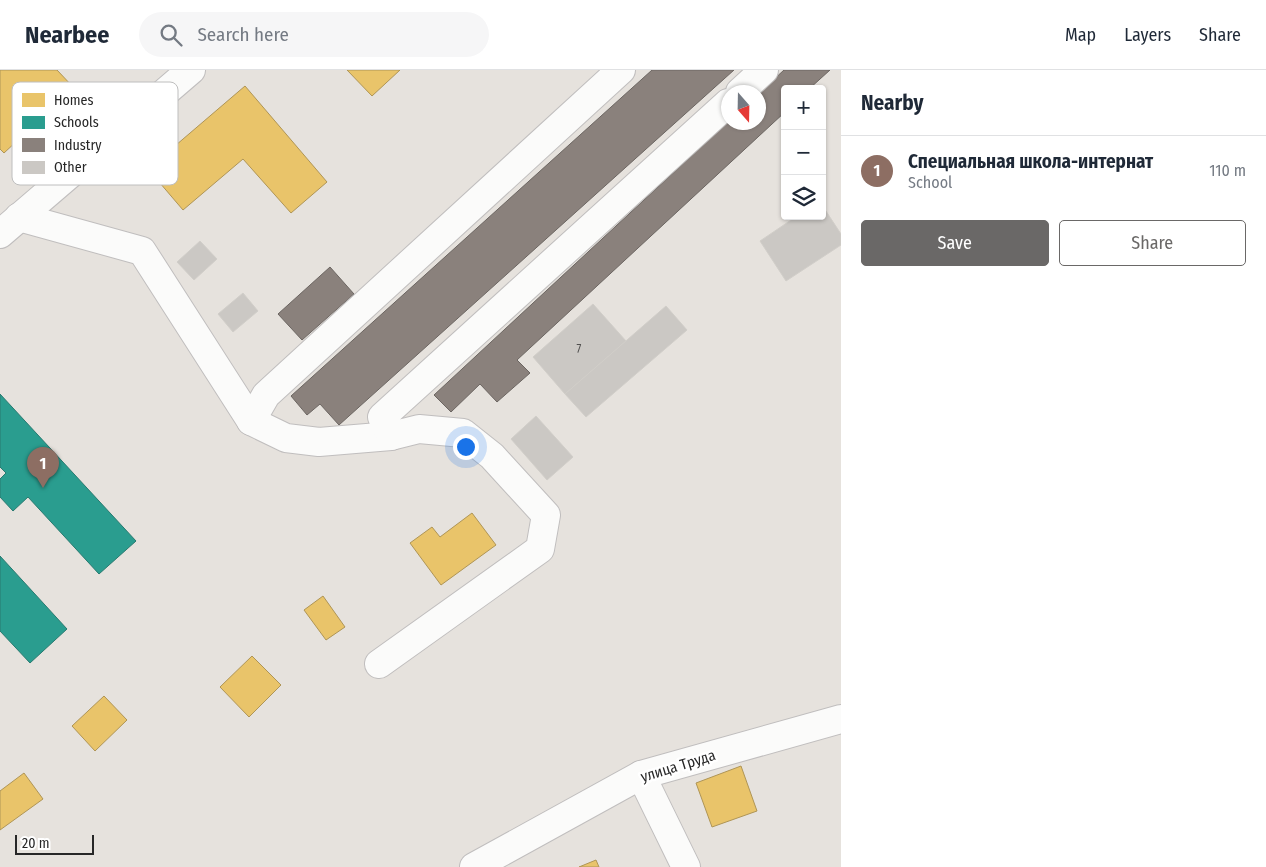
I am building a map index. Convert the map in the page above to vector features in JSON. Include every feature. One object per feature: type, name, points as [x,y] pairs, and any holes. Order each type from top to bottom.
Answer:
[{"type":"street","points":[[177,82],[191,70]]},
{"type":"street","points":[[252,421],[266,395],[621,70]]},
{"type":"street","points":[[748,85],[764,70]]},
{"type":"street","points":[[391,436],[382,416],[721,109]]},
{"type":"street","points":[[10,226],[58,185]]},
{"type":"street","points":[[10,226],[142,251],[252,421],[286,438],[319,442],[391,436],[419,429],[464,433],[492,456],[546,515],[540,549],[379,664]]},
{"type":"street","name":"улица Труда","points":[[474,867],[641,775],[841,720]]},
{"type":"street","points":[[641,775],[686,867]]},
{"type":"building: Homes","points":[[0,70],[57,70],[68,82],[12,82],[12,146],[4,153],[0,149]]},
{"type":"building: Homes","points":[[347,70],[400,70],[372,96]]},
{"type":"building: Homes","points":[[245,86],[327,182],[291,213],[243,159],[183,210],[162,185],[178,185],[178,143]]},
{"type":"building: Homes","points":[[472,513],[496,545],[441,585],[410,543],[432,527],[440,537]]},
{"type":"building: Homes","points":[[323,596],[345,627],[326,640],[304,610]]},
{"type":"building: Homes","points":[[252,656],[281,685],[249,717],[220,687]]},
{"type":"building: Homes","points":[[104,696],[127,720],[95,751],[72,726]]},
{"type":"building: Homes","points":[[741,766],[757,811],[712,827],[696,783]]},
{"type":"building: Homes","points":[[24,773],[43,799],[0,830],[0,791]]},
{"type":"building: Homes","points":[[596,860],[599,867],[579,867]]},
{"type":"building: Schools","points":[[0,394],[136,541],[99,574],[28,497],[13,511],[0,497],[0,479],[6,473],[0,467]]},
{"type":"building: Schools","points":[[0,556],[67,629],[30,663],[0,631]]},
{"type":"building: Industry","points":[[652,70],[734,70],[339,425],[320,404],[307,415],[291,396]]},
{"type":"building: Industry","points":[[784,70],[830,70],[813,85],[781,85],[781,116],[766,130],[766,87]]},
{"type":"building: Industry","points":[[721,128],[766,130],[517,360],[530,373],[497,402],[480,384],[451,412],[434,395]]},
{"type":"building: Industry","points":[[330,267],[354,294],[302,340],[278,314]]},
{"type":"building: Other","points":[[826,211],[841,234],[841,245],[786,281],[760,241],[791,220],[826,220]]},
{"type":"building: Other","points":[[200,241],[217,259],[194,280],[177,262]]},
{"type":"building: Other","points":[[243,293],[258,311],[233,332],[218,314]]},
{"type":"building: Other","points":[[593,304],[626,341],[565,394],[533,357]]},
{"type":"building: Other","points":[[666,306],[687,330],[586,417],[565,394]]},
{"type":"building: Other","points":[[536,416],[573,457],[547,480],[511,439]]},
{"type":"place","name":"Специальная школа-интернат","points":[[43,488]]}]
